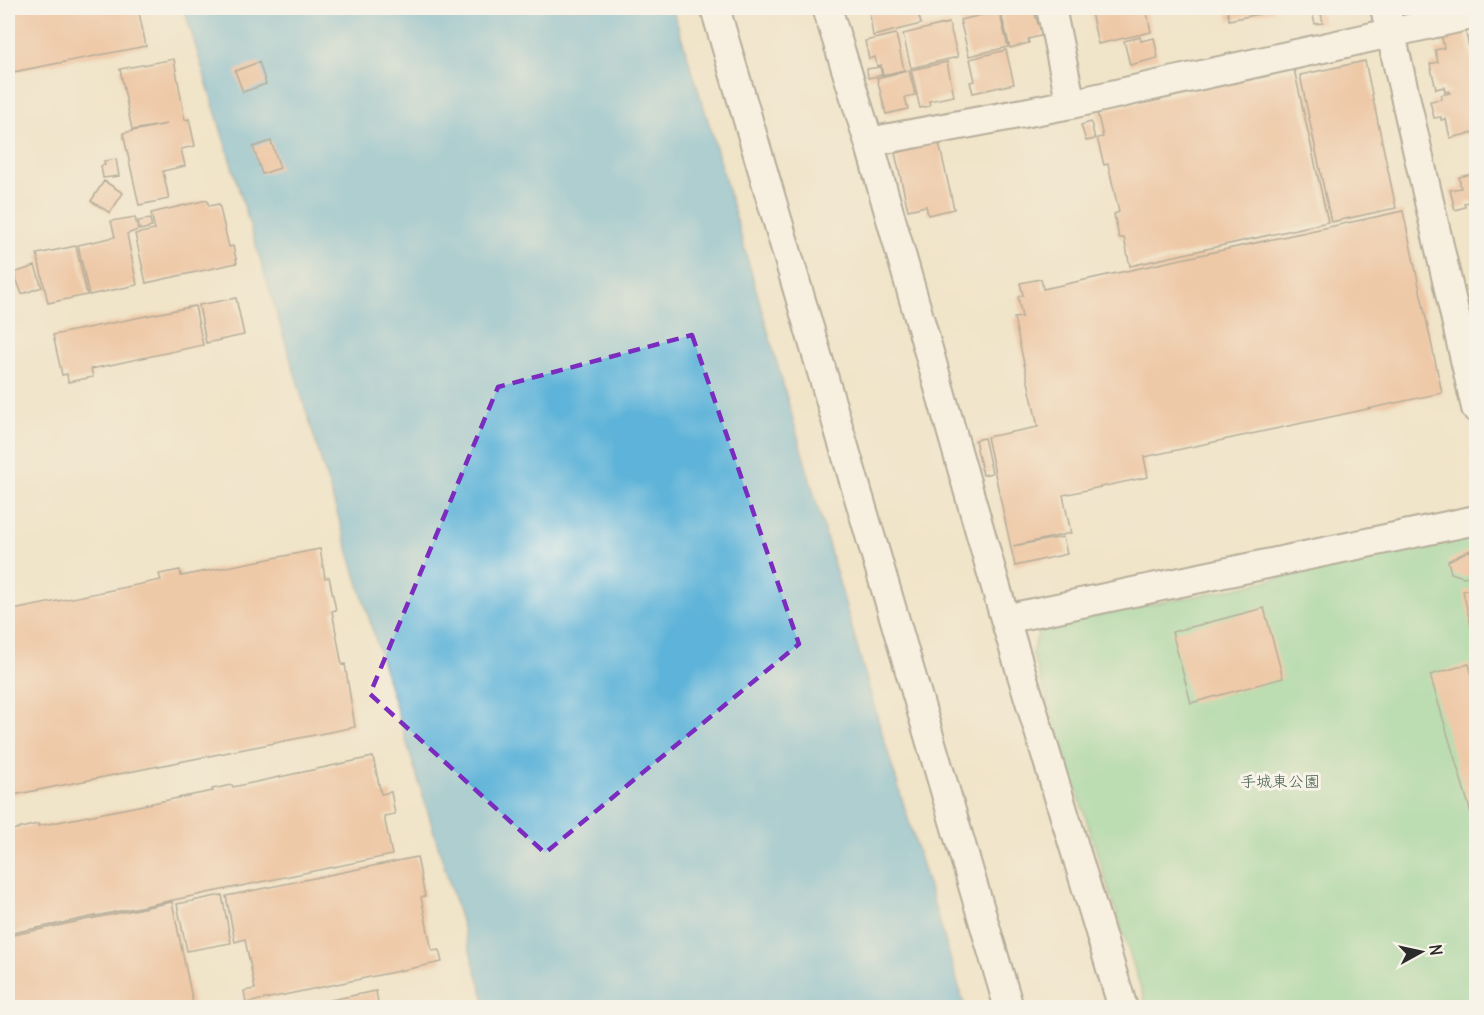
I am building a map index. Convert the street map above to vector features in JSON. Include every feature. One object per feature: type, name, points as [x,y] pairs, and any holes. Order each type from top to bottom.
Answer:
[{"type":"street","points":[[716,8],[1009,1008]]},
{"type":"street","points":[[827,8],[869,142],[1005,620],[1123,1008]]},
{"type":"street","points":[[1051,8],[1071,104]]},
{"type":"street","points":[[869,142],[1071,104],[1387,20],[1476,14]]},
{"type":"street","points":[[1387,20],[1476,408]]},
{"type":"street","points":[[1005,620],[1476,520]]},
{"type":"highlighted area","points":[[692,335],[799,644],[545,853],[370,694],[498,387]]},
{"type":"green space","name":"手城東公園","points":[[1476,532],[1476,1007],[1147,1007],[1032,653],[1040,629],[1120,610],[1218,592]]},
{"type":"water","points":[[184,8],[672,8],[711,130],[876,713],[965,1007],[487,1007]]},
{"type":"building","points":[[8,8],[138,8],[146,46],[8,73]]},
{"type":"building","points":[[869,8],[917,8],[921,24],[873,36]]},
{"type":"building","points":[[978,8],[1003,8],[980,14]]},
{"type":"building","points":[[1033,8],[1044,35],[1028,39],[1029,43],[1010,48],[1001,14]]},
{"type":"building","points":[[1090,8],[1146,8],[1151,32],[1098,44]]},
{"type":"building","points":[[1227,8],[1274,8],[1275,11],[1229,20]]},
{"type":"building","points":[[1311,8],[1320,8],[1323,23],[1315,24]]},
{"type":"building","points":[[999,11],[1008,47],[969,56],[960,20]]},
{"type":"building","points":[[949,23],[958,57],[911,68],[903,34]]},
{"type":"building","points":[[1465,29],[1476,78],[1476,132],[1450,138],[1446,119],[1434,118],[1430,101],[1442,99],[1441,95],[1450,93],[1445,92],[1444,87],[1436,89],[1430,64],[1438,62],[1435,50],[1444,48],[1441,34]]},
{"type":"building","points":[[896,34],[904,70],[883,75],[881,65],[877,66],[875,57],[869,59],[865,41]]},
{"type":"building","points":[[1140,37],[1141,41],[1154,38],[1158,58],[1130,65],[1124,41]]},
{"type":"building","points":[[1006,50],[1014,84],[973,93],[970,82],[975,81],[970,59]]},
{"type":"building","points":[[174,59],[185,120],[189,119],[195,146],[181,149],[185,166],[163,171],[169,199],[139,205],[123,133],[167,124],[132,130],[120,69]]},
{"type":"building","points":[[1365,61],[1396,208],[1331,222],[1300,75]]},
{"type":"building","points":[[259,62],[266,84],[243,92],[235,71]]},
{"type":"building","points":[[947,62],[954,96],[929,101],[930,106],[920,108],[911,70]]},
{"type":"building","points":[[880,67],[882,75],[868,78],[867,69]]},
{"type":"building","points":[[1294,69],[1328,222],[1130,266],[1124,238],[1119,238],[1114,214],[1119,212],[1108,164],[1104,165],[1097,138],[1103,137],[1097,112]]},
{"type":"building","points":[[909,70],[915,95],[905,97],[908,109],[886,114],[877,78]]},
{"type":"building","points":[[1091,122],[1095,139],[1086,141],[1081,125]]},
{"type":"building","points":[[271,141],[280,168],[262,174],[253,147]]},
{"type":"building","points":[[939,143],[954,209],[928,215],[926,206],[908,210],[895,153]]},
{"type":"building","points":[[116,159],[119,176],[103,178],[101,166],[105,165],[104,161]]},
{"type":"building","points":[[1476,173],[1476,208],[1474,201],[1464,203],[1465,207],[1455,210],[1450,190],[1461,188],[1459,177]]},
{"type":"building","points":[[104,181],[123,193],[110,213],[91,201]]},
{"type":"building","points":[[207,200],[209,206],[219,204],[229,247],[233,246],[237,263],[146,283],[135,234],[155,230],[151,213]]},
{"type":"building","points":[[1403,211],[1442,393],[1144,457],[1148,477],[1063,495],[1071,533],[1013,546],[1063,537],[1067,554],[1015,566],[987,437],[1038,427],[1014,318],[1022,317],[1018,297],[1023,295],[1020,283],[1041,279],[1043,289]]},
{"type":"building","points":[[135,217],[138,230],[127,234],[137,285],[89,295],[78,245],[115,237],[111,221]]},
{"type":"building","points":[[150,219],[152,227],[140,230],[138,221]]},
{"type":"building","points":[[76,246],[87,295],[48,303],[37,254]]},
{"type":"building","points":[[35,266],[42,287],[22,294],[14,273]]},
{"type":"building","points":[[236,298],[244,335],[206,343],[199,305]]},
{"type":"building","points":[[195,306],[203,345],[91,369],[93,377],[68,382],[67,374],[62,375],[53,335]]},
{"type":"building","points":[[984,438],[992,473],[983,475],[975,440]]},
{"type":"building","points":[[320,549],[325,578],[329,577],[336,610],[332,611],[342,665],[345,664],[355,727],[8,796],[8,611],[161,580],[159,574],[180,570],[181,576]]},
{"type":"building","points":[[1470,550],[1476,575],[1463,577],[1451,573],[1448,561]]},
{"type":"building","points":[[1476,588],[1476,635],[1474,630],[1472,631],[1463,591]]},
{"type":"building","points":[[1264,608],[1283,678],[1191,703],[1172,632]]},
{"type":"building","points":[[1469,664],[1476,690],[1476,830],[1430,675]]},
{"type":"building","points":[[373,757],[381,794],[391,792],[395,814],[384,816],[392,855],[8,934],[8,831]]},
{"type":"building","points":[[417,857],[425,896],[421,897],[432,951],[439,950],[442,962],[246,1003],[244,991],[255,989],[245,939],[235,942],[226,896]]},
{"type":"building","points":[[222,895],[231,943],[187,951],[177,904]]},
{"type":"building","points":[[172,902],[194,1008],[15,1008],[8,973],[8,936]]},
{"type":"building","points":[[9,991],[12,1008],[8,1008]]},
{"type":"building","points":[[376,991],[379,1008],[315,1008],[315,1003]]}]
